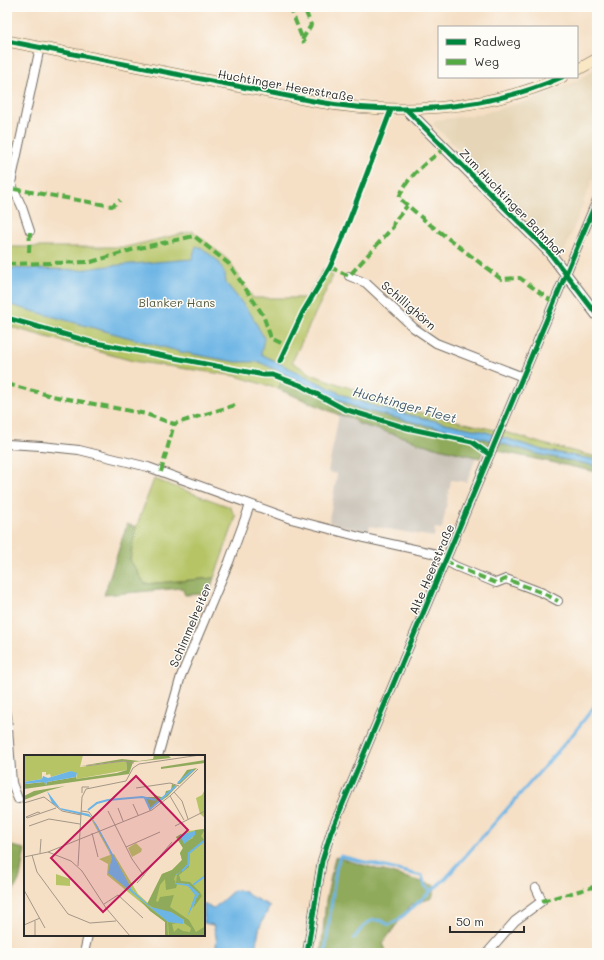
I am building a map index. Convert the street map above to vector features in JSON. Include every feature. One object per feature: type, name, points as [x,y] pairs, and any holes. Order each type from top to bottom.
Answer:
[{"type":"main road","name":"Huchtinger Heerstraße","points":[[7,42],[40,47],[334,105],[379,109],[431,108],[492,98],[546,84],[560,78]]},
{"type":"main road","points":[[578,69],[597,59]]},
{"type":"street","points":[[30,231],[22,207],[9,183],[40,47]]},
{"type":"street","name":"Zum Huchtinger Bahnhof","points":[[406,109],[529,232],[567,273],[597,314]]},
{"type":"street","name":"Alte Heerstraße","points":[[307,953],[322,861],[331,832],[597,200]]},
{"type":"street","name":"Schillighörn","points":[[349,276],[366,283],[414,328],[436,343],[523,377]]},
{"type":"street","points":[[7,444],[57,448],[114,458],[148,467],[250,505],[327,529],[432,553],[455,566],[496,583],[506,579],[543,593],[558,601]]},
{"type":"street","name":"Schimmelreiter","points":[[158,755],[181,676],[227,567],[250,505]]},
{"type":"street","points":[[7,715],[12,783],[18,799]]},
{"type":"street","points":[[487,953],[515,921],[542,900],[536,888]]},
{"type":"street","points":[[84,950],[88,936]]},
{"type":"shaded area","points":[[597,68],[597,168],[565,250],[561,253],[433,124],[436,120],[481,114],[530,100],[574,82]]},
{"type":"shaded area","points":[[339,415],[349,417],[359,424],[418,443],[476,457],[467,482],[451,480],[442,529],[435,528],[434,537],[370,526],[369,533],[329,522],[337,474],[328,472]]},
{"type":"green space","name":"Blanker Hans","points":[[193,231],[228,260],[253,298],[307,298],[324,268],[333,276],[292,362],[313,375],[418,412],[512,434],[543,444],[597,457],[597,460],[542,450],[486,432],[383,409],[352,399],[288,369],[278,389],[236,376],[133,361],[7,326],[7,247],[126,247]]},
{"type":"green space","points":[[286,374],[359,409],[464,433],[542,455],[597,466],[597,472],[503,452],[486,445],[480,458],[418,443],[359,424],[349,417],[339,415],[278,389]]},
{"type":"green space","points":[[154,479],[230,507],[236,517],[214,578],[145,584],[130,560],[134,533]]},
{"type":"green space","points":[[127,524],[136,527],[130,560],[145,584],[214,578],[211,587],[203,594],[185,595],[182,588],[104,595]]},
{"type":"green space","points":[[7,845],[24,849],[20,878],[11,896],[7,894],[10,883],[7,876]]},
{"type":"green space","points":[[335,857],[436,886],[432,898],[411,905],[383,943],[387,953],[321,953],[326,900]]},
{"type":"water","name":"Blanker Hans","points":[[196,246],[202,248],[219,262],[225,274],[226,283],[251,314],[264,338],[261,354],[352,399],[383,409],[486,432],[542,450],[597,460],[597,466],[542,455],[464,433],[359,409],[259,362],[236,362],[181,352],[7,304],[7,268],[80,270],[108,266],[192,259]]},
{"type":"water","points":[[234,890],[245,891],[250,896],[270,906],[260,926],[254,953],[213,953],[216,946],[216,936],[213,925],[205,923],[205,904],[214,908]]},
{"type":"waterway","points":[[354,938],[365,925],[373,920],[378,920],[389,925],[397,921],[446,878],[573,734],[597,703]]},
{"type":"waterway","points":[[325,953],[336,869],[340,856],[422,876],[425,886],[431,891]]},
{"type":"marked path","points":[[290,7],[304,43]]},
{"type":"marked path","points":[[302,40],[311,25],[304,7]]},
{"type":"marked path","points":[[445,148],[412,176],[402,190],[399,198],[428,223],[501,279],[520,278],[554,303]]},
{"type":"marked path","points":[[14,189],[112,206],[120,200]]},
{"type":"marked path","points":[[330,267],[349,276],[393,227],[394,222],[407,206]]},
{"type":"marked path","points":[[29,252],[30,231]]},
{"type":"marked path","points":[[7,264],[91,262],[135,249],[194,236],[229,264],[263,315],[271,338],[287,346]]},
{"type":"marked path","points":[[7,384],[52,396],[146,414],[174,424],[235,405]]},
{"type":"marked path","points":[[161,472],[174,424]]},
{"type":"marked path","points":[[445,560],[455,566],[496,583],[506,579],[543,593],[558,601]]},
{"type":"marked path","points":[[542,901],[597,886]]},
{"type":"cycle path","points":[[7,41],[344,106],[407,109],[471,103],[502,97],[533,88],[559,78]]},
{"type":"cycle path","points":[[406,109],[549,252],[597,315]]},
{"type":"cycle path","points":[[280,361],[303,312],[330,267],[391,110]]},
{"type":"cycle path","points":[[307,953],[322,861],[331,832],[597,200]]},
{"type":"cycle path","points":[[7,318],[91,342],[264,375],[273,375],[300,385],[344,409],[407,428],[472,442],[490,455]]},
{"type":"water label","name":"Huchtinger Fleet","points":[[405,404]]}]
